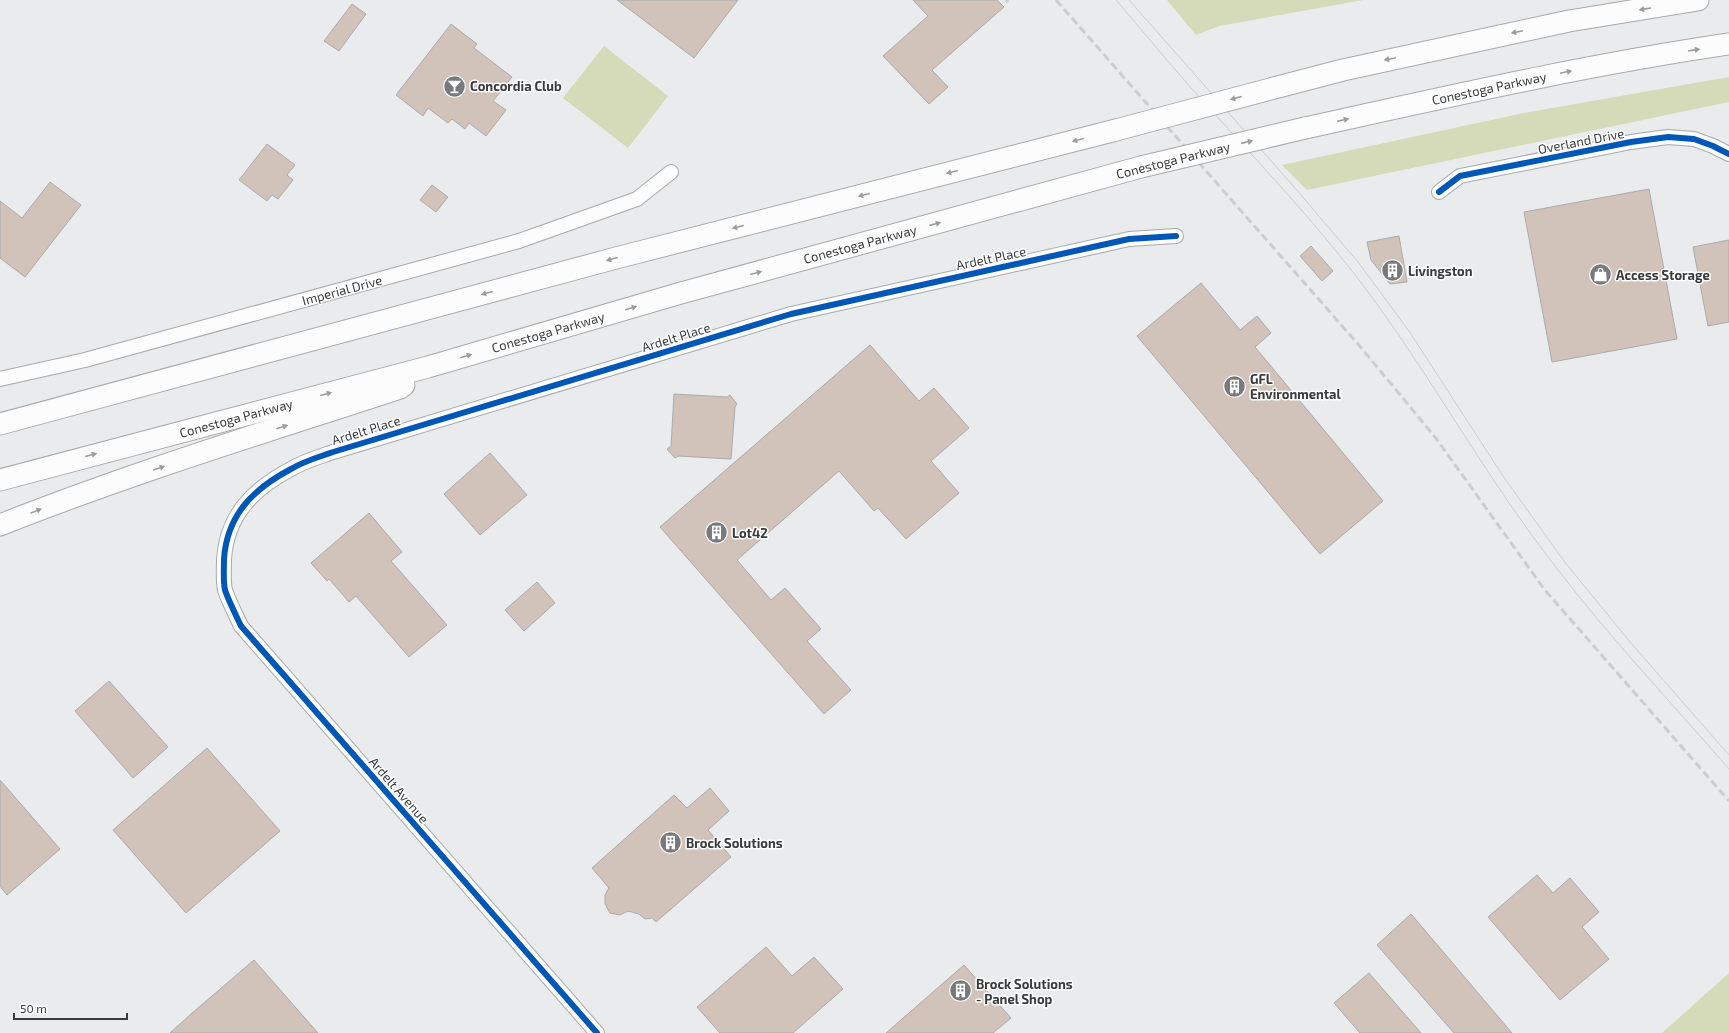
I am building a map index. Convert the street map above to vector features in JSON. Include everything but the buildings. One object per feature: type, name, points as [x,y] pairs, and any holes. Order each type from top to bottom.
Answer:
[{"type":"highway","points":[[0,424],[616,258],[1116,130],[1343,70],[1569,21],[1698,0]]},
{"type":"highway","name":"Conestoga Parkway","points":[[0,480],[428,367],[681,293],[1141,167],[1305,128],[1607,63],[1728,44]]},
{"type":"highway","points":[[0,525],[43,508],[213,449],[400,388],[428,367]]},
{"type":"street","name":"Overland Drive","points":[[1439,192],[1460,176],[1631,142],[1668,137],[1694,139],[1729,154]]},
{"type":"street","name":"Imperial Drive","points":[[0,379],[85,360],[519,241],[637,199],[671,172]]},
{"type":"street","name":"Ardelt Place","points":[[225,543],[231,525],[239,512],[252,497],[269,482],[291,468],[333,452],[791,314],[1129,239],[1176,236]]},
{"type":"street","name":"Ardelt Avenue","points":[[225,543],[225,590],[241,626],[597,1033]]},
{"type":"green space","points":[[1167,0],[1363,0],[1219,26],[1196,35]]},
{"type":"green space","points":[[604,46],[668,96],[628,148],[563,98]]},
{"type":"green space","points":[[1729,77],[1729,102],[1307,190],[1282,165],[1524,113]]},
{"type":"green space","points":[[1729,973],[1729,1033],[1662,1033]]},
{"type":"tram line","points":[[1116,0],[1183,79],[1334,248],[1400,337],[1508,502],[1555,566],[1618,644],[1729,769]]},
{"type":"tram line","points":[[1129,0],[1295,188],[1358,262],[1409,331],[1503,476],[1564,561],[1630,642],[1729,755]]},
{"type":"railway","points":[[1056,0],[1358,344],[1435,437],[1544,589],[1729,801]]},
{"type":"cycle path","points":[[1439,192],[1460,176],[1631,142],[1668,137],[1694,139],[1729,154]]},
{"type":"cycle path","points":[[597,1033],[241,626],[225,590],[224,579],[226,543],[236,516],[244,505],[265,485],[301,464],[317,457],[791,314],[1129,239],[1176,236]]},
{"type":"place","name":"Concordia Club","points":[[454,86]]},
{"type":"place","name":"Livingston","points":[[1392,271]]},
{"type":"place","name":"Access Storage","points":[[1600,275]]},
{"type":"place","name":"GFL Environmental","points":[[1234,386]]},
{"type":"place","name":"Lot42","points":[[717,533]]},
{"type":"place","name":"Brock Solutions","points":[[670,843]]},
{"type":"place","name":"Brock Solutions - Panel Shop","points":[[960,991]]}]
